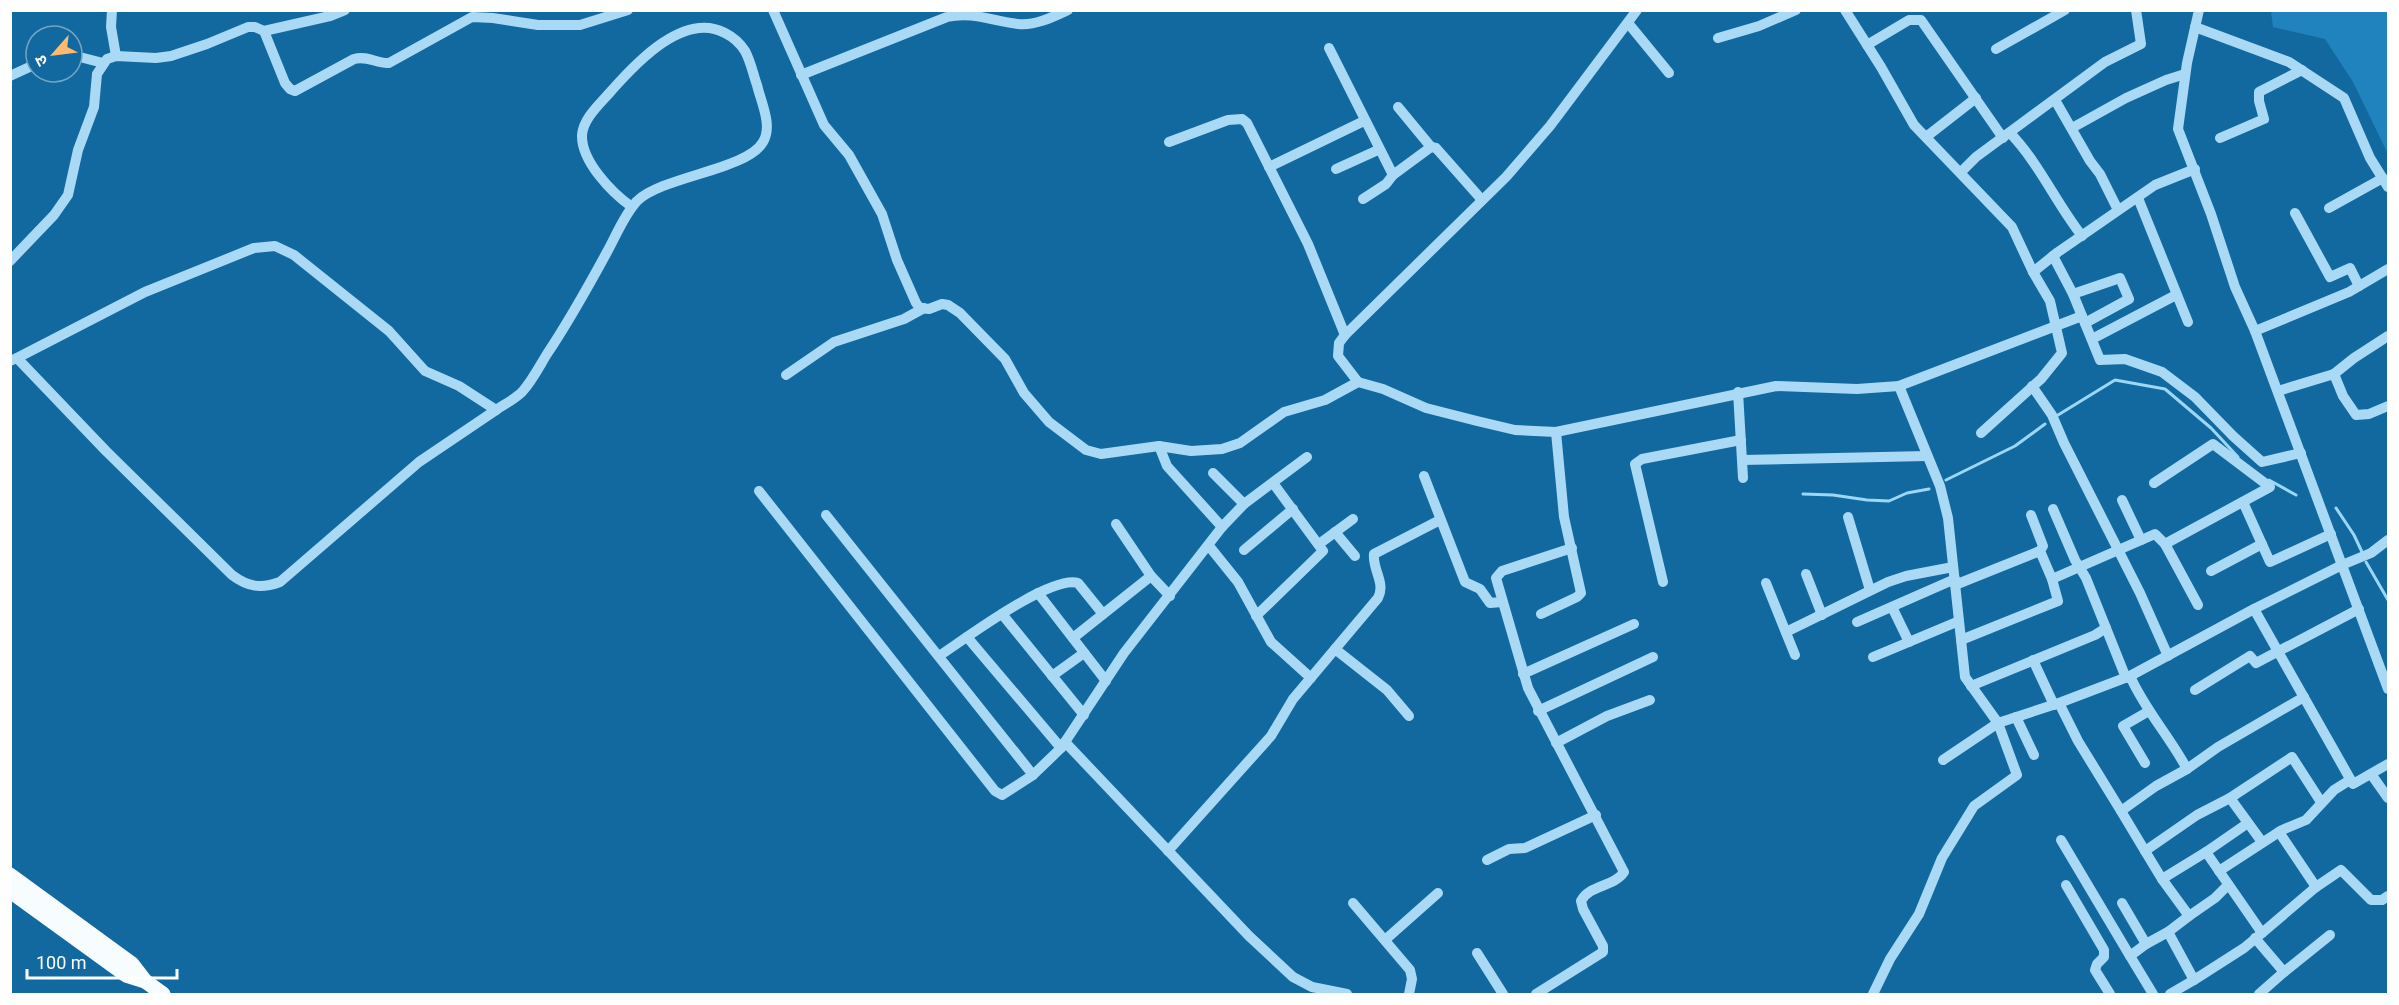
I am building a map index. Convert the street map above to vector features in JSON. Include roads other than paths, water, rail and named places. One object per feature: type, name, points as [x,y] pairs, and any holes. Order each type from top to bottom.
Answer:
[{"type":"main road","points":[[10,875],[132,964],[145,981],[163,994]]},
{"type":"main road","points":[[10,891],[126,975],[145,981]]},
{"type":"street","points":[[112,10],[111,27],[116,56]]},
{"type":"street","points":[[10,261],[54,215],[68,195],[78,150],[94,107],[98,74],[107,59],[116,56],[156,58],[171,56],[248,27],[264,31],[330,16],[345,10]]},
{"type":"street","points":[[264,31],[285,83],[295,91],[354,59],[364,57],[382,64],[389,63],[472,17],[538,25],[580,25],[628,10]]},
{"type":"street","points":[[773,10],[824,125],[849,155],[882,214],[901,270],[916,303],[920,308],[926,309]]},
{"type":"street","points":[[801,75],[953,15],[971,14],[1018,24],[1029,24],[1068,10]]},
{"type":"street","points":[[1637,10],[1550,126],[1506,177],[1345,335],[1339,343],[1338,356],[1358,382],[1383,389],[1426,408],[1477,421],[1515,430],[1556,432],[1738,392],[1776,386],[1857,389],[1899,386],[2056,326],[2083,320],[2129,299],[2120,278],[2073,294]]},
{"type":"street","points":[[1718,38],[1759,26],[1796,10]]},
{"type":"street","points":[[1845,10],[1914,125],[2012,227],[2033,272],[2050,301],[2062,353],[2032,386],[1981,433]]},
{"type":"street","points":[[1996,49],[2065,10]]},
{"type":"street","points":[[1960,172],[1976,157],[2105,62],[2141,44],[2136,10]]},
{"type":"street","points":[[2199,10],[2185,74],[2178,129],[2195,169],[2235,287],[2256,331],[2342,565],[2385,668],[2388,689]]},
{"type":"street","points":[[1867,45],[1909,20],[1917,18],[1921,20],[1976,98],[2007,135],[2082,236]]},
{"type":"street","points":[[1628,23],[1669,73]]},
{"type":"street","points":[[496,410],[459,386],[424,371],[388,331],[294,255],[275,246],[254,248],[145,292],[14,359],[232,575],[251,586],[266,587],[280,582],[419,462],[496,410],[527,387],[574,312],[632,207],[646,194],[747,155],[762,144],[767,125],[751,66],[744,50],[735,39],[713,27],[703,27],[677,35],[657,47],[635,64],[585,124],[582,138],[584,148],[599,176],[616,196],[632,207]]},
{"type":"street","points":[[2195,27],[2283,59],[2344,98],[2370,159],[2386,183],[2329,208]]},
{"type":"street","points":[[1329,48],[1378,150],[1393,175]]},
{"type":"street","points":[[84,58],[104,63]]},
{"type":"street","points":[[10,76],[24,70]]},
{"type":"street","points":[[2220,138],[2264,119],[2259,92],[2302,70]]},
{"type":"street","points":[[2072,128],[2126,98],[2185,74]]},
{"type":"street","points":[[1926,137],[1976,98]]},
{"type":"street","points":[[2055,100],[2118,210]]},
{"type":"street","points":[[1398,107],[1431,147],[1439,150],[1482,200]]},
{"type":"street","points":[[1169,142],[1228,120],[1242,119],[1252,132],[1320,270],[1345,335]]},
{"type":"street","points":[[1269,167],[1364,121]]},
{"type":"street","points":[[1363,198],[1381,188],[1393,175],[1431,147]]},
{"type":"street","points":[[1336,169],[1378,150]]},
{"type":"street","points":[[2033,272],[2155,185],[2195,169]]},
{"type":"street","points":[[2138,198],[2188,322]]},
{"type":"street","points":[[2295,213],[2330,277],[2350,268],[2359,286]]},
{"type":"street","points":[[2053,256],[2073,294],[2100,360],[2125,358],[2162,372],[2195,397],[2262,462],[2301,453]]},
{"type":"street","points":[[2256,331],[2323,304],[2388,269]]},
{"type":"street","points":[[2091,339],[2176,295]]},
{"type":"street","points":[[786,375],[834,342],[904,319],[926,309],[942,304],[948,305],[960,313],[1005,359],[1024,393],[1049,422],[1086,450],[1101,454],[1222,449],[1240,444],[1284,412],[1325,400],[1358,382]]},
{"type":"street","points":[[2278,392],[2334,374],[2388,336]]},
{"type":"street","points":[[2334,374],[2343,396],[2356,415],[2369,414],[2388,406]]},
{"type":"street","points":[[1874,994],[1890,959],[1919,914],[1942,858],[1974,806],[2018,775],[1998,723],[1965,677],[1948,518],[1940,486],[1899,386]]},
{"type":"street","points":[[2032,386],[2052,415],[2168,656]]},
{"type":"street","points":[[1738,392],[1743,478]]},
{"type":"street","points":[[1542,614],[1581,593],[1564,517],[1556,432]]},
{"type":"street","points":[[1662,582],[1635,467],[1636,461],[1741,440]]},
{"type":"street","points":[[2154,483],[2213,444],[2270,487],[2165,544]]},
{"type":"street","points":[[1161,453],[1222,527]]},
{"type":"street","points":[[1742,460],[1927,456]]},
{"type":"street","points":[[759,491],[995,791],[1005,795],[1033,775],[1063,745],[1124,653],[1222,527],[1244,504],[1307,458]]},
{"type":"street","points":[[1213,473],[1244,504]]},
{"type":"street","points":[[1424,476],[1465,582],[1480,589],[1490,603],[1502,602]]},
{"type":"street","points":[[1256,616],[1323,551],[1273,483]]},
{"type":"street","points":[[2122,500],[2141,540]]},
{"type":"street","points":[[2243,502],[2270,562],[2331,534]]},
{"type":"street","points":[[1244,550],[1293,509]]},
{"type":"street","points":[[2054,509],[2128,677],[2187,769]]},
{"type":"street","points":[[826,515],[1033,775]]},
{"type":"street","points":[[1857,622],[1954,577],[2040,551],[2043,546],[2031,515]]},
{"type":"street","points":[[1848,517],[1870,590]]},
{"type":"street","points":[[1319,544],[1353,519]]},
{"type":"street","points":[[1168,851],[1271,736],[1289,704],[1381,592],[1374,554],[1440,520]]},
{"type":"street","points":[[1116,524],[1151,576],[1170,596]]},
{"type":"street","points":[[1335,532],[1355,556]]},
{"type":"street","points":[[2052,579],[2156,534],[2165,544],[2198,605]]},
{"type":"street","points":[[1942,760],[1998,723],[2128,677],[2254,609],[2371,553],[2388,540]]},
{"type":"street","points":[[2211,571],[2262,544]]},
{"type":"street","points":[[1209,546],[1238,582],[1274,645],[1311,678]]},
{"type":"street","points":[[1536,994],[1604,950],[1582,909],[1581,901],[1587,893],[1617,879],[1624,872],[1596,815],[1538,711],[1523,674],[1496,578],[1498,573],[1572,548]]},
{"type":"street","points":[[1961,640],[2058,601],[2052,579],[2040,551]]},
{"type":"street","points":[[1806,574],[1822,615]]},
{"type":"street","points":[[1073,638],[1151,576]]},
{"type":"street","points":[[1786,632],[1898,578],[1954,577]]},
{"type":"street","points":[[939,656],[1002,614],[1049,587],[1075,582],[1103,614]]},
{"type":"street","points":[[1766,584],[1795,655]]},
{"type":"street","points":[[1038,593],[1106,681]]},
{"type":"street","points":[[1892,607],[1909,642]]},
{"type":"street","points":[[2254,609],[2353,784],[2388,764]]},
{"type":"street","points":[[2195,690],[2250,656],[2256,663],[2359,609]]},
{"type":"street","points":[[1002,614],[1084,715]]},
{"type":"street","points":[[1873,657],[1959,621]]},
{"type":"street","points":[[1523,674],[1634,624]]},
{"type":"street","points":[[1971,686],[2095,635],[2106,628]]},
{"type":"street","points":[[967,637],[1063,745],[1249,936],[1293,977],[1312,987],[1347,994]]},
{"type":"street","points":[[1335,649],[1387,690],[1409,716]]},
{"type":"street","points":[[1052,676],[1084,653]]},
{"type":"street","points":[[1538,711],[1653,657]]},
{"type":"street","points":[[2033,660],[2078,741],[2162,879],[2189,916]]},
{"type":"street","points":[[2121,811],[2218,747],[2304,697]]},
{"type":"street","points":[[1556,743],[1607,716],[1650,700]]},
{"type":"street","points":[[2145,763],[2123,726],[2149,711]]},
{"type":"street","points":[[2016,717],[2034,755]]},
{"type":"street","points":[[2145,851],[2197,815],[2230,798],[2292,757],[2321,802]]},
{"type":"street","points":[[2371,774],[2388,798]]},
{"type":"street","points":[[2219,871],[2262,842],[2306,820],[2334,790],[2350,780]]},
{"type":"street","points":[[2230,798],[2262,842]]},
{"type":"street","points":[[1487,860],[1509,849],[1525,848],[1596,815]]},
{"type":"street","points":[[2162,879],[2248,823]]},
{"type":"street","points":[[2280,832],[2316,887]]},
{"type":"street","points":[[2061,840],[2153,994]]},
{"type":"street","points":[[2205,852],[2284,972]]},
{"type":"street","points":[[2170,994],[2259,936],[2316,887],[2341,870],[2371,900],[2382,900],[2388,896]]},
{"type":"street","points":[[2066,885],[2104,950],[2105,955],[2097,964],[2096,970],[2110,994]]},
{"type":"street","points":[[2130,956],[2215,898],[2228,885]]},
{"type":"street","points":[[1385,940],[1438,893]]},
{"type":"street","points":[[1353,903],[1410,970],[1412,979],[1409,994]]},
{"type":"street","points":[[2122,903],[2146,944]]},
{"type":"street","points":[[2168,932],[2194,980]]},
{"type":"street","points":[[2259,994],[2330,934]]},
{"type":"street","points":[[1478,953],[1503,994]]},
{"type":"waterway","points":[[2058,415],[2115,380],[2165,389],[2211,428],[2238,457]]},
{"type":"waterway","points":[[1946,480],[2015,446],[2045,424]]},
{"type":"waterway","points":[[2269,480],[2296,495]]},
{"type":"waterway","points":[[1803,494],[1889,501],[1907,493],[1929,489]]},
{"type":"waterway","points":[[2336,508],[2362,552]]},
{"type":"waterway","points":[[2366,562],[2388,600]]}]
